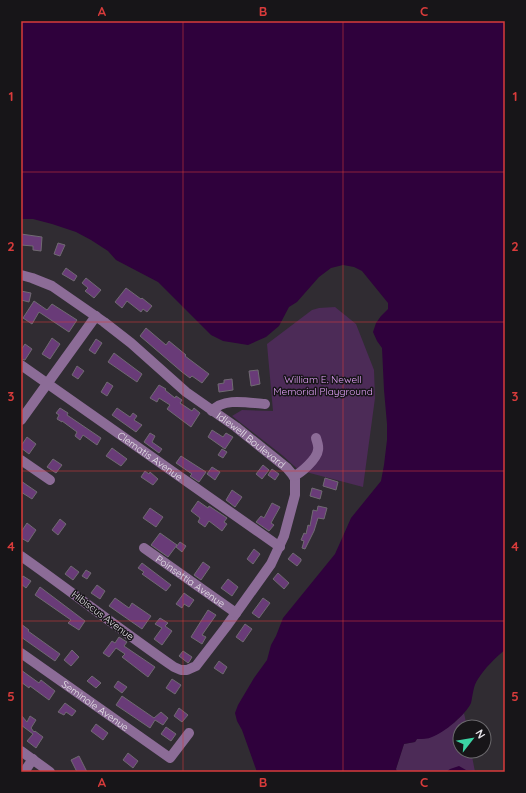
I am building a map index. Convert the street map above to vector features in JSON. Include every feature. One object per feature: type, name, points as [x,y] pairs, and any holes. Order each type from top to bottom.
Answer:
[{"type":"street","name":"Idlewell Boulevard","points":[[21,275],[52,286],[96,316],[124,338],[186,392],[236,427],[282,464],[294,476],[296,486],[295,495],[280,548],[268,569],[196,666],[187,670]]},
{"type":"street","points":[[21,420],[96,316]]},
{"type":"street","name":"Clematis Avenue","points":[[21,365],[280,548]]},
{"type":"street","points":[[212,411],[219,406],[232,402],[265,404]]},
{"type":"street","points":[[294,476],[302,471],[317,454],[318,448],[316,438]]},
{"type":"street","points":[[21,460],[50,480]]},
{"type":"street","name":"Poinsettia Avenue","points":[[144,548],[236,613]]},
{"type":"street","name":"Hibiscus Avenue","points":[[21,556],[178,669],[187,670]]},
{"type":"street","name":"Seminole Avenue","points":[[21,653],[170,758],[189,733]]},
{"type":"street","points":[[21,751],[50,772]]},
{"type":"street","points":[[24,772],[33,759]]},
{"type":"green space","name":"William E. Newell Memorial Playground","points":[[335,307],[356,324],[374,370],[375,398],[363,487],[306,472],[304,475],[282,455],[232,416],[242,410],[273,411],[267,344],[312,310]]},
{"type":"green space","points":[[464,713],[465,719],[458,719]]},
{"type":"green space","points":[[452,724],[452,759],[473,759],[475,772],[397,772],[396,769],[404,744],[415,742],[417,739],[430,737]]},
{"type":"shaded area","points":[[21,21],[505,21],[505,650],[490,663],[476,682],[471,703],[460,718],[452,719],[452,724],[437,735],[429,738],[417,739],[415,742],[404,744],[396,769],[397,772],[257,772],[235,713],[254,678],[267,660],[271,645],[283,618],[335,554],[351,518],[381,481],[387,440],[387,424],[382,348],[373,332],[376,323],[388,309],[388,303],[362,271],[354,267],[343,265],[331,268],[319,277],[297,302],[289,307],[279,326],[266,337],[248,345],[223,341],[211,335],[158,282],[116,260],[108,251],[91,240],[76,232],[52,224],[33,219],[21,219]]},
{"type":"shaded area","points":[[459,766],[466,770],[487,772],[446,772]]},
{"type":"building","points":[[21,234],[42,237],[41,251],[33,250],[33,246],[21,245]]},
{"type":"building","points":[[58,243],[65,245],[60,256],[54,254]]},
{"type":"building","points":[[66,268],[77,276],[74,281],[62,274]]},
{"type":"building","points":[[86,278],[101,290],[94,298],[85,291],[88,288],[82,283]]},
{"type":"building","points":[[126,288],[152,306],[147,312],[143,309],[141,312],[127,301],[122,308],[115,302]]},
{"type":"building","points":[[21,291],[31,293],[29,302],[21,300]]},
{"type":"building","points":[[34,301],[47,310],[52,304],[77,320],[69,332],[39,312],[32,324],[23,318]]},
{"type":"building","points":[[146,328],[166,345],[169,341],[186,355],[185,356],[209,374],[202,383],[192,376],[190,378],[182,372],[140,336]]},
{"type":"building","points":[[52,338],[60,344],[50,359],[42,354]]},
{"type":"building","points":[[96,339],[102,343],[95,354],[89,350]]},
{"type":"building","points":[[25,344],[32,349],[25,360],[21,359],[21,350]]},
{"type":"building","points":[[114,353],[142,374],[137,382],[108,362]]},
{"type":"building","points":[[77,366],[84,371],[78,379],[72,375]]},
{"type":"building","points":[[258,370],[260,384],[251,386],[249,371]]},
{"type":"building","points":[[232,379],[233,390],[219,392],[218,384],[224,383],[224,380]]},
{"type":"building","points":[[107,382],[113,386],[107,396],[101,392]]},
{"type":"building","points":[[159,385],[166,389],[165,390],[175,398],[176,396],[182,400],[180,403],[192,411],[194,408],[200,413],[191,427],[167,409],[170,405],[159,398],[157,402],[150,398]]},
{"type":"building","points":[[60,408],[68,413],[67,415],[101,438],[97,445],[83,435],[80,440],[75,436],[77,432],[57,419],[59,415],[56,413]]},
{"type":"building","points":[[117,408],[130,417],[133,413],[137,416],[134,420],[142,425],[136,432],[112,415]]},
{"type":"building","points":[[212,430],[223,437],[226,433],[233,437],[225,449],[208,437]]},
{"type":"building","points":[[150,433],[155,436],[152,442],[162,449],[159,453],[144,442]]},
{"type":"building","points":[[27,437],[36,444],[29,454],[21,448]]},
{"type":"building","points":[[112,448],[127,459],[121,466],[106,456]]},
{"type":"building","points":[[222,449],[227,452],[223,458],[218,455]]},
{"type":"building","points":[[181,456],[206,472],[199,482],[190,476],[192,474],[176,463]]},
{"type":"building","points":[[53,459],[62,465],[56,473],[47,467]]},
{"type":"building","points":[[263,465],[269,470],[262,479],[256,474]]},
{"type":"building","points":[[212,467],[220,472],[215,480],[207,474]]},
{"type":"building","points":[[272,469],[279,474],[275,480],[268,475]]},
{"type":"building","points":[[145,471],[149,474],[150,472],[158,479],[153,485],[141,477]]},
{"type":"building","points":[[325,478],[338,482],[336,490],[323,486]]},
{"type":"building","points":[[21,481],[37,492],[32,499],[21,492]]},
{"type":"building","points":[[312,488],[322,491],[320,499],[310,496]]},
{"type":"building","points":[[232,490],[242,497],[235,507],[226,500]]},
{"type":"building","points":[[198,501],[208,508],[209,506],[227,518],[224,522],[227,524],[222,531],[209,521],[205,527],[198,522],[200,518],[191,511]]},
{"type":"building","points":[[272,503],[280,507],[271,523],[274,525],[269,531],[256,522],[261,516],[264,518]]},
{"type":"building","points":[[318,506],[327,508],[324,519],[318,518],[314,531],[305,549],[302,548],[304,541],[301,540],[304,533],[306,534],[308,525],[310,526],[313,510],[317,511]]},
{"type":"building","points":[[150,508],[163,517],[156,527],[143,518]]},
{"type":"building","points":[[60,519],[66,524],[58,535],[52,530]]},
{"type":"building","points":[[27,523],[36,530],[28,542],[21,538],[21,532]]},
{"type":"building","points":[[160,533],[177,545],[168,557],[151,545]]},
{"type":"building","points":[[180,542],[186,546],[182,552],[176,547]]},
{"type":"building","points":[[254,549],[260,554],[253,564],[247,559]]},
{"type":"building","points":[[293,553],[301,559],[297,566],[288,559]]},
{"type":"building","points":[[203,562],[210,567],[201,580],[194,575]]},
{"type":"building","points":[[142,563],[171,585],[166,591],[142,574],[144,572],[138,568]]},
{"type":"building","points":[[71,566],[79,572],[73,580],[65,574]]},
{"type":"building","points":[[86,570],[91,573],[87,579],[82,576]]},
{"type":"building","points":[[278,573],[289,583],[284,589],[273,579]]},
{"type":"building","points":[[23,576],[31,581],[26,588],[21,584],[21,579]]},
{"type":"building","points":[[228,579],[238,587],[232,596],[221,588]]},
{"type":"building","points":[[97,585],[105,591],[100,599],[91,593]]},
{"type":"building","points":[[40,587],[85,621],[79,630],[68,623],[71,620],[35,595]]},
{"type":"building","points":[[184,593],[194,600],[189,607],[184,604],[182,608],[176,604]]},
{"type":"building","points":[[115,598],[129,608],[132,603],[151,616],[142,629],[109,606]]},
{"type":"building","points":[[263,598],[270,603],[259,618],[252,613]]},
{"type":"building","points":[[208,610],[216,615],[202,635],[206,637],[202,644],[191,637]]},
{"type":"building","points":[[160,618],[168,623],[165,626],[172,631],[162,645],[154,639],[162,628],[155,624]]},
{"type":"building","points":[[21,624],[29,630],[28,631],[60,654],[55,661],[21,637]]},
{"type":"building","points":[[245,624],[252,629],[243,642],[236,637]]},
{"type":"building","points":[[119,637],[127,642],[124,646],[155,667],[148,677],[122,657],[125,654],[116,648],[109,657],[103,653],[112,641],[115,643]]},
{"type":"building","points":[[72,650],[79,657],[71,666],[64,660]]},
{"type":"building","points":[[183,651],[192,657],[188,663],[179,656]]},
{"type":"building","points":[[219,661],[227,667],[223,674],[214,668]]},
{"type":"building","points":[[21,670],[39,683],[41,680],[55,691],[49,700],[30,686],[29,688],[21,682]]},
{"type":"building","points":[[92,676],[101,683],[96,688],[87,681]]},
{"type":"building","points":[[172,679],[181,685],[175,694],[166,688]]},
{"type":"building","points":[[118,681],[127,687],[122,693],[114,687]]},
{"type":"building","points":[[122,696],[154,718],[161,712],[168,718],[163,725],[155,720],[150,728],[116,705]]},
{"type":"building","points":[[65,703],[76,711],[72,716],[66,712],[64,715],[58,712]]},
{"type":"building","points":[[179,708],[188,715],[182,722],[174,716]]},
{"type":"building","points":[[21,715],[27,722],[30,716],[36,720],[31,728],[34,732],[35,731],[43,737],[36,748],[27,741],[33,734],[21,725]]},
{"type":"building","points":[[96,724],[108,733],[103,740],[91,731]]},
{"type":"building","points":[[166,727],[176,734],[171,741],[161,734]]},
{"type":"building","points":[[128,753],[138,761],[133,768],[123,760]]},
{"type":"building","points":[[79,756],[87,772],[77,772],[71,760]]}]
